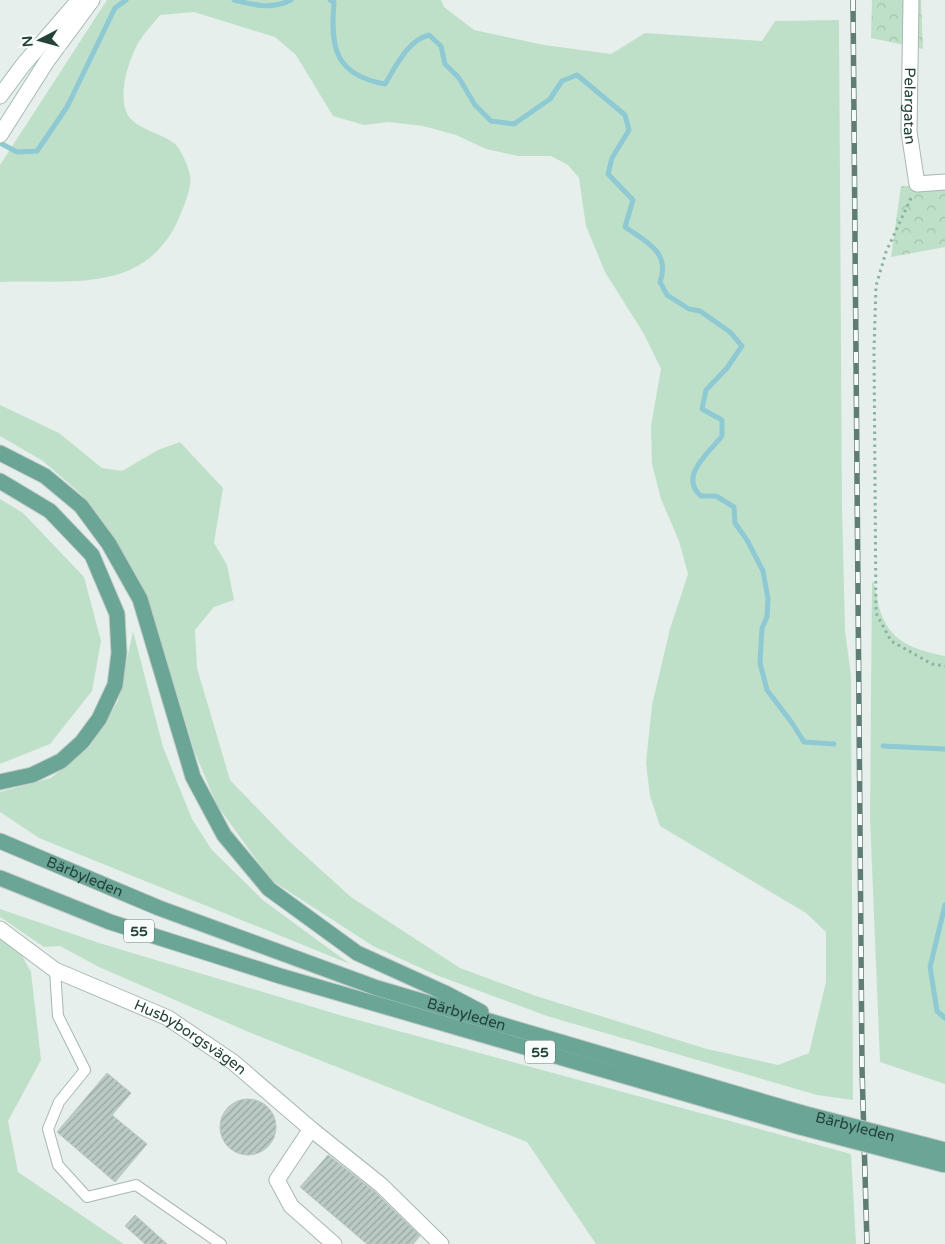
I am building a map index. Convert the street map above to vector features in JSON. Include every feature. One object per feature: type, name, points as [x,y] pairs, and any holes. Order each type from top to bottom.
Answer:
[{"type":"main road","points":[[0,453],[52,482],[81,506],[109,544],[140,599],[193,777],[224,835],[269,889],[358,953],[446,993],[506,1026]]},
{"type":"main road","points":[[0,481],[50,511],[92,555],[117,614],[119,653],[115,685],[99,718],[82,742],[60,761],[32,775],[0,782]]},
{"type":"main road","name":"Bärbyleden","points":[[0,841],[159,908],[377,988],[506,1026],[945,1165]]},
{"type":"main road","name":"Bärbyleden","points":[[0,878],[110,922],[280,976],[801,1120],[945,1150]]},
{"type":"street","points":[[0,96],[22,65],[80,0]]},
{"type":"street","points":[[0,135],[47,61],[92,0]]},
{"type":"street","name":"Pelargatan","points":[[912,0],[909,132],[917,184]]},
{"type":"street","points":[[917,184],[945,182]]},
{"type":"street","name":"Husbyborgsvägen","points":[[0,930],[55,970],[168,1018],[234,1062],[311,1129],[381,1185],[441,1244]]},
{"type":"street","points":[[311,1129],[277,1180],[291,1206],[334,1244]]},
{"type":"lane","points":[[55,970],[58,1016],[85,1070],[59,1102],[48,1129],[58,1165],[88,1196],[136,1185],[221,1244]]},
{"type":"path","points":[[917,184],[886,252],[876,286],[874,349],[876,613],[892,641],[932,664],[945,666]]},
{"type":"green space","points":[[107,0],[441,0],[444,7],[474,30],[544,45],[611,54],[645,33],[762,41],[775,21],[839,20],[842,506],[845,630],[851,676],[853,1100],[817,1095],[547,1016],[436,975],[373,946],[271,880],[217,805],[195,753],[148,600],[124,553],[82,495],[43,461],[0,436],[0,405],[59,433],[102,468],[122,471],[158,450],[180,442],[223,488],[214,543],[227,565],[234,600],[214,607],[195,630],[197,668],[230,780],[288,840],[351,897],[460,968],[536,996],[707,1049],[778,1065],[809,1053],[826,982],[826,932],[806,913],[660,826],[650,796],[646,763],[652,705],[670,629],[688,574],[679,541],[661,499],[652,464],[651,426],[661,369],[644,334],[605,272],[586,226],[579,178],[568,165],[551,156],[518,156],[486,149],[456,135],[423,126],[388,122],[364,125],[333,116],[296,55],[275,37],[194,12],[160,15],[142,37],[134,52],[124,86],[124,103],[129,117],[134,122],[170,140],[182,154],[191,179],[189,191],[179,218],[164,243],[146,260],[125,272],[102,278],[78,281],[0,282],[0,165]]},
{"type":"green space","points":[[872,0],[921,0],[923,49],[871,38]]},
{"type":"green space","points":[[945,185],[945,247],[891,257],[901,186]]},
{"type":"green space","points":[[0,499],[23,513],[84,577],[101,641],[92,691],[50,744],[0,764]]},
{"type":"green space","points":[[872,581],[883,619],[896,636],[912,647],[945,656],[945,1084],[880,1062],[870,817]]},
{"type":"green space","points":[[133,631],[163,747],[192,819],[212,850],[264,901],[350,964],[39,838],[0,812],[0,792],[51,778],[90,746],[118,701]]},
{"type":"green space","points":[[0,909],[99,943],[343,1016],[851,1154],[856,1244],[596,1244],[527,1142],[251,1033],[99,967],[60,946],[44,947],[0,917]]},
{"type":"green space","points":[[0,935],[13,939],[31,972],[41,1060],[8,1121],[18,1172],[124,1244],[0,1244]]},
{"type":"building","points":[[107,1073],[131,1093],[112,1115],[147,1144],[115,1182],[57,1132]]},
{"type":"building","points":[[248,1099],[259,1101],[268,1107],[274,1116],[276,1127],[274,1138],[268,1147],[259,1153],[248,1155],[237,1153],[228,1147],[222,1138],[220,1127],[222,1116],[228,1107],[237,1101]]},
{"type":"building","points":[[328,1155],[375,1192],[420,1236],[413,1244],[367,1244],[300,1187]]},
{"type":"building","points":[[135,1215],[167,1244],[145,1244],[125,1226]]},
{"type":"waterway","points":[[0,143],[17,152],[37,151],[67,107],[115,8],[126,0]]},
{"type":"waterway","points":[[234,0],[270,6],[291,0]]},
{"type":"waterway","points":[[330,0],[334,2],[333,33],[339,57],[355,74],[368,80],[385,84],[409,48],[415,42],[429,35],[441,46],[445,64],[459,78],[475,105],[491,121],[514,124],[550,99],[562,81],[577,75],[625,115],[629,130],[612,158],[608,174],[633,200],[625,227],[648,243],[659,255],[662,263],[660,282],[667,295],[689,309],[700,311],[730,332],[742,346],[727,368],[706,390],[702,409],[722,420],[722,436],[698,465],[694,473],[693,481],[695,488],[701,496],[716,496],[734,507],[735,523],[747,540],[763,571],[768,599],[767,617],[762,628],[760,663],[767,690],[804,742],[834,744]]},
{"type":"waterway","points":[[883,746],[945,749]]},
{"type":"waterway","points":[[945,905],[930,967],[937,1011],[945,1018]]},
{"type":"railway","points":[[853,0],[862,1068],[867,1244]]}]
